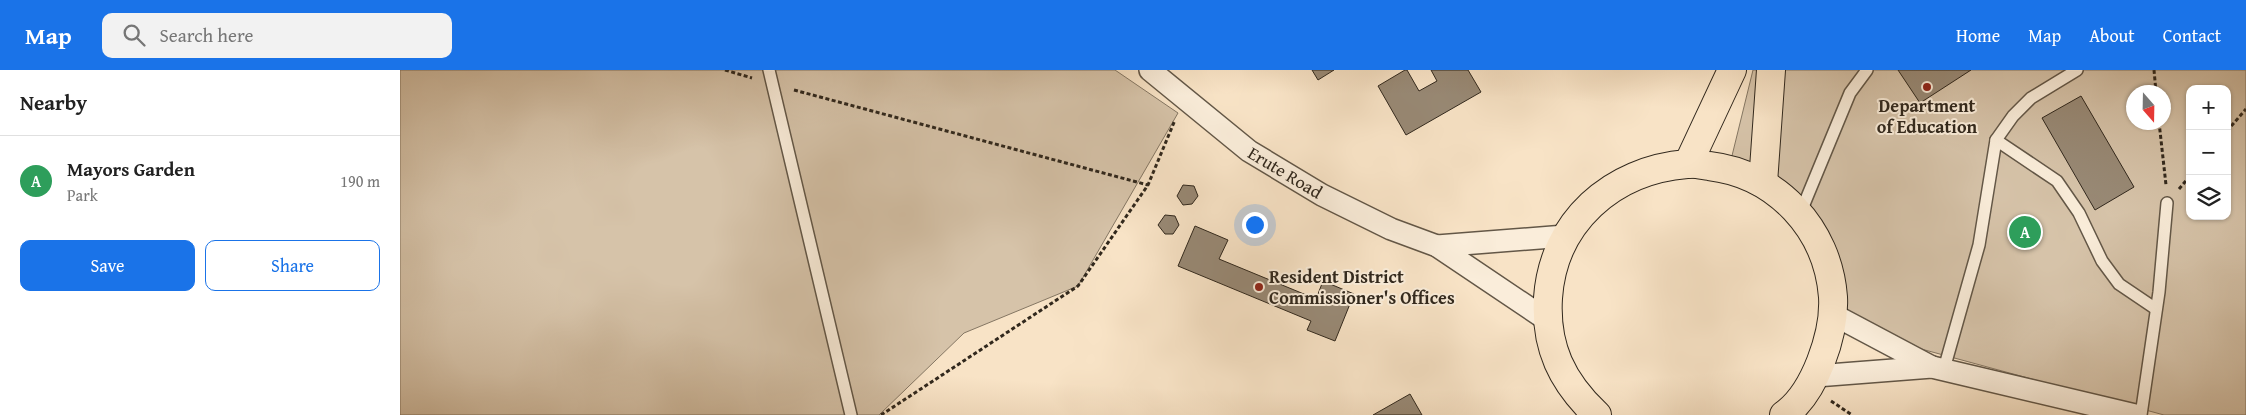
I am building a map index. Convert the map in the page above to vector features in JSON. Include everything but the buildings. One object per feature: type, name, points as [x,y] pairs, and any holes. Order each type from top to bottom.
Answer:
[{"type":"main road","points":[[1688,164],[1732,70]]},
{"type":"main road","points":[[1763,183],[1771,70]]},
{"type":"main road","points":[[1597,415],[1577,396],[1556,360],[1547,320],[1550,277],[1565,236],[1588,207],[1617,184],[1652,169],[1688,164],[1727,168],[1763,183],[1789,202],[1800,214],[1820,244],[1832,279],[1834,315],[1816,376],[1809,388],[1784,415]]},
{"type":"street","name":"Erute Road","points":[[1150,70],[1249,151],[1322,195],[1391,229],[1437,246]]},
{"type":"street","points":[[1437,246],[1565,236]]},
{"type":"street","points":[[1437,246],[1547,320]]},
{"type":"street","points":[[1834,315],[1938,368],[2134,415]]},
{"type":"street","points":[[1816,376],[1938,368]]},
{"type":"lane","points":[[769,70],[850,415]]},
{"type":"lane","points":[[1800,214],[1850,93],[1867,70]]},
{"type":"lane","points":[[1938,368],[1979,244],[1996,140],[2012,116],[2031,98],[2077,70]]},
{"type":"lane","points":[[1996,140],[2056,181],[2079,213],[2102,261],[2120,284],[2156,309]]},
{"type":"lane","points":[[2141,415],[2156,309],[2167,203]]},
{"type":"path","points":[[725,70],[1148,185]]},
{"type":"path","points":[[2154,70],[2155,85]]},
{"type":"path","points":[[881,415],[1078,286],[1148,185],[1185,97]]},
{"type":"path","points":[[2228,130],[2246,109]]},
{"type":"path","points":[[2160,130],[2167,203]]},
{"type":"shaded area","points":[[400,70],[1115,70],[1178,113],[1078,286],[964,333],[879,415],[400,415]]},
{"type":"shaded area","points":[[1753,70],[2246,70],[2246,415],[2164,415],[1833,325],[1822,247],[1729,168]]},
{"type":"place","name":"Department of Education","points":[[1927,87]]},
{"type":"place","name":"Mayors Garden","points":[[2025,232]]},
{"type":"place","name":"Resident District Commissioner's Offices","points":[[1259,287]]}]
